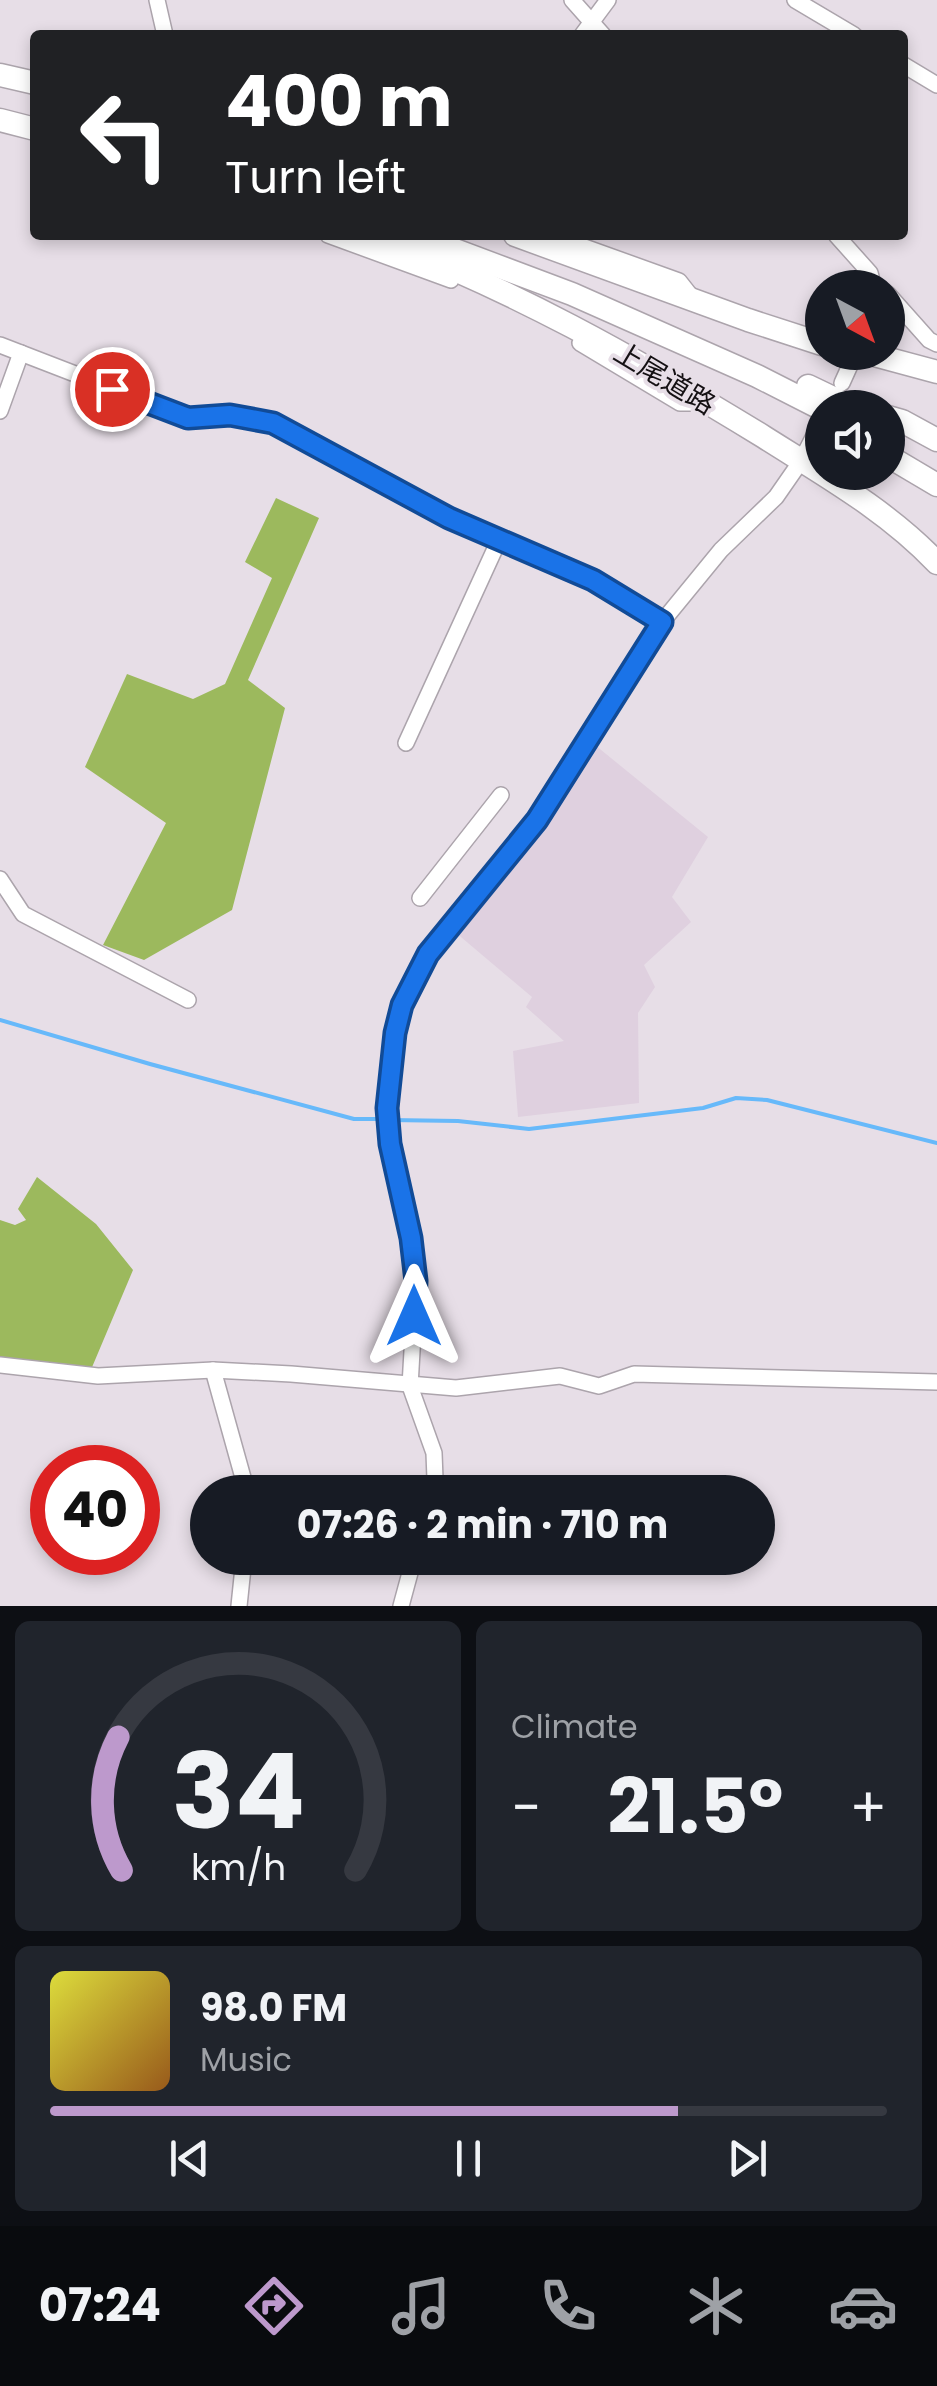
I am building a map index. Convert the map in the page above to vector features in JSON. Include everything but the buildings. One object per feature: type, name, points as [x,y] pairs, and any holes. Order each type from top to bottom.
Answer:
[{"type":"highway","points":[[0,75],[30,82]]},
{"type":"highway","points":[[0,120],[30,128]]},
{"type":"highway","name":"上尾道路","points":[[382,240],[546,311],[709,403],[876,510],[936,566]]},
{"type":"highway","points":[[430,240],[585,300],[757,376],[805,408]]},
{"type":"highway","points":[[468,240],[672,323],[815,390]]},
{"type":"highway","points":[[529,240],[805,338]]},
{"type":"highway","points":[[905,364],[937,372]]},
{"type":"highway","points":[[905,423],[937,440]]},
{"type":"highway","points":[[905,466],[937,485]]},
{"type":"street","points":[[157,0],[164,30]]},
{"type":"street","points":[[572,0],[592,30]]},
{"type":"street","points":[[593,30],[608,0]]},
{"type":"street","points":[[795,0],[846,30]]},
{"type":"street","points":[[908,68],[937,85]]},
{"type":"street","points":[[342,240],[469,287],[547,324],[680,403],[709,403]]},
{"type":"street","points":[[565,240],[679,282],[694,300]]},
{"type":"street","points":[[840,240],[864,270]]},
{"type":"street","points":[[905,313],[937,344]]},
{"type":"street","points":[[0,345],[188,418],[230,415],[273,423],[384,485],[578,573],[662,622]]},
{"type":"street","points":[[0,411],[22,353]]},
{"type":"street","points":[[842,383],[850,370]]},
{"type":"street","points":[[432,1475],[434,1452],[410,1386],[416,1281],[387,1108],[402,1005],[428,954],[537,820],[662,622],[720,550],[776,496],[805,452]]},
{"type":"street","points":[[406,743],[499,540]]},
{"type":"street","points":[[420,898],[501,795]]},
{"type":"street","points":[[0,879],[23,914],[188,1000]]},
{"type":"street","points":[[0,1365],[98,1376],[214,1370],[456,1388],[560,1376],[600,1386],[634,1374],[937,1382]]},
{"type":"street","points":[[214,1370],[242,1475]]},
{"type":"street","points":[[238,1606],[242,1575]]},
{"type":"street","points":[[401,1606],[409,1575]]},
{"type":"shaded area","points":[[595,745],[708,837],[672,897],[691,922],[644,965],[655,987],[638,1013],[639,1103],[518,1117],[513,1051],[564,1041],[526,1007],[532,997],[455,932],[542,825]]},
{"type":"green space","points":[[276,498],[319,518],[248,680],[285,708],[232,910],[144,960],[103,945],[166,823],[85,767],[127,674],[193,699],[225,684],[272,578],[245,562]]},
{"type":"green space","points":[[37,1177],[96,1224],[133,1270],[90,1372],[0,1357],[0,1220],[15,1225],[26,1220],[18,1209]]},
{"type":"waterway","points":[[0,1020],[354,1119],[381,1119]]},
{"type":"waterway","points":[[390,1120],[458,1121],[529,1129],[703,1108],[736,1098],[767,1100],[937,1143]]},
{"type":"route","points":[[112,389],[188,418],[230,415],[273,423],[449,518],[593,580],[662,622],[537,820],[428,954],[402,1005],[387,1108],[390,1144],[411,1238],[416,1281],[414,1316]]}]
